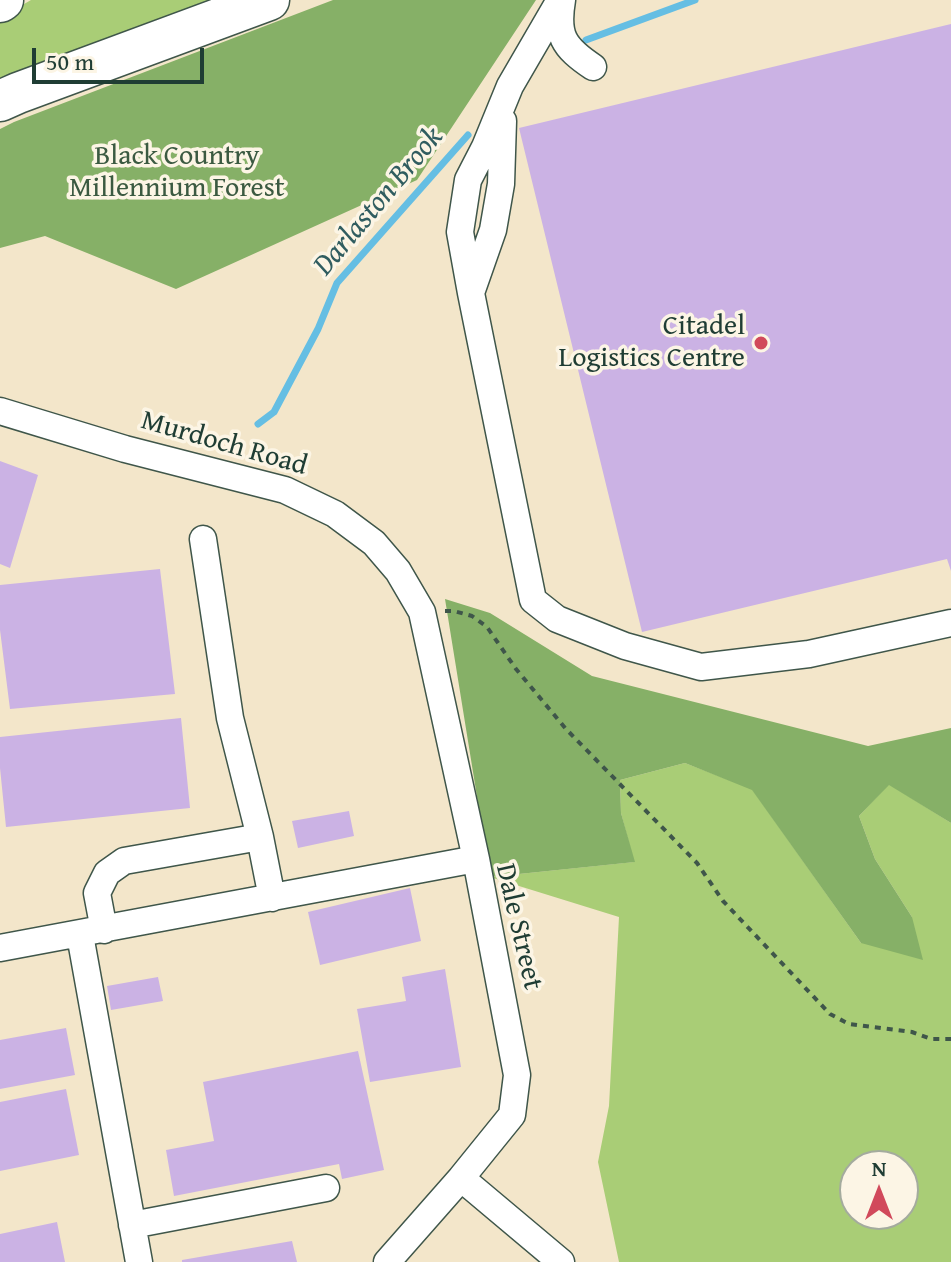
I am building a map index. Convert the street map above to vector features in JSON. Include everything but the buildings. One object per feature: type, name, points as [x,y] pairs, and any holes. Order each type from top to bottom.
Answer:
[{"type":"highway","points":[[0,101],[269,0]]},
{"type":"street","points":[[561,0],[559,20],[563,40],[577,56],[593,67]]},
{"type":"street","points":[[561,0],[507,92],[501,184],[493,230],[471,293],[533,600],[557,619],[625,646],[701,667],[809,654],[951,623]]},
{"type":"street","name":"Murdoch Road","points":[[0,411],[125,449],[285,490],[335,514],[374,543],[398,571],[422,612],[476,859]]},
{"type":"street","points":[[203,539],[230,718],[272,898]]},
{"type":"street","points":[[139,1262],[92,932],[97,893],[107,873],[124,861],[260,837]]},
{"type":"street","name":"Dale Street","points":[[0,948],[476,859],[517,1075],[512,1115],[387,1262]]},
{"type":"street","points":[[461,1178],[561,1262]]},
{"type":"street","points":[[132,1225],[326,1188]]},
{"type":"path","points":[[422,612],[454,611],[472,616],[487,627],[516,669],[566,729],[697,863],[723,901],[830,1014],[849,1024],[912,1032],[931,1039],[951,1039]]},
{"type":"green space","points":[[31,0],[236,0],[0,90],[0,18]]},
{"type":"green space","name":"Black Country Millennium Forest","points":[[333,0],[536,0],[417,180],[176,289],[45,236],[0,248],[0,129]]},
{"type":"green space","points":[[445,599],[490,613],[592,676],[868,746],[951,728],[951,823],[889,785],[859,816],[875,859],[912,917],[923,960],[861,943],[752,790],[685,763],[620,780],[621,813],[635,862],[490,877]]},
{"type":"green space","points":[[685,763],[752,789],[861,943],[912,917],[875,859],[859,816],[889,784],[951,823],[951,1262],[619,1262],[598,1162],[609,1106],[619,917],[490,877],[634,862],[621,813],[620,780]]},
{"type":"waterway","name":"Darlaston Brook","points":[[586,40],[695,0]]},
{"type":"waterway","name":"Darlaston Brook","points":[[258,424],[274,412],[318,329],[337,283],[468,135]]},
{"type":"place","name":"Citadel Logistics Centre","points":[[761,343]]}]
